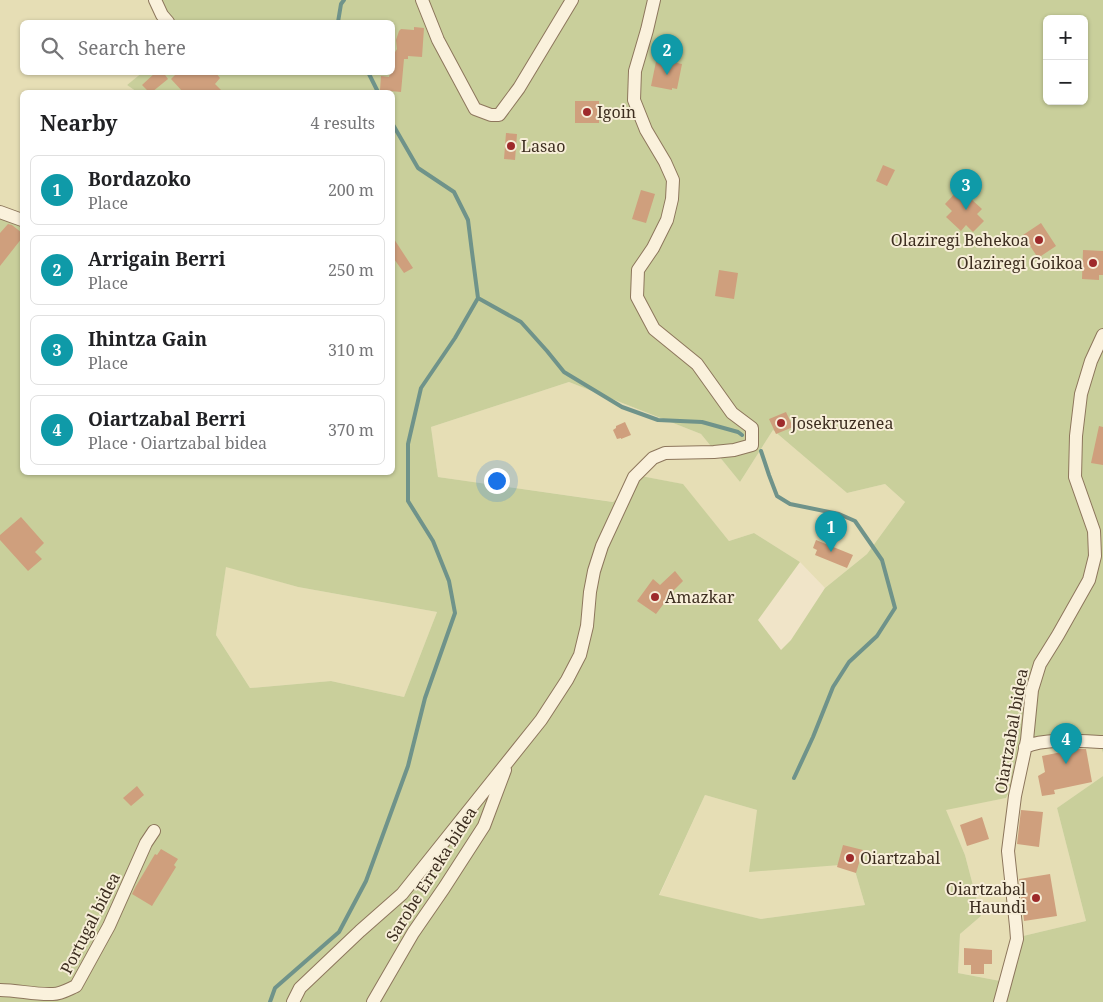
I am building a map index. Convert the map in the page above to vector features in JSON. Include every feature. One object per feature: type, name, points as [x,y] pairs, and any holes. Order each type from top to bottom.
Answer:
[{"type":"street","points":[[155,0],[166,20]]},
{"type":"street","points":[[422,0],[438,40],[475,109],[491,115],[499,114],[519,88],[572,0]]},
{"type":"street","points":[[293,1002],[300,988],[402,894],[556,698],[580,655],[588,626],[590,592],[594,572],[602,546],[634,477],[653,458],[665,453],[714,452],[734,450],[752,445],[752,428],[732,413],[697,364],[654,329],[637,298],[638,270],[653,248],[667,220],[672,200],[673,180],[665,162],[646,130],[634,100],[635,71],[654,0]]},
{"type":"street","points":[[0,212],[20,219]]},
{"type":"street","name":"Oiartzabal bidea","points":[[1000,1002],[1016,939],[1008,851],[1032,690],[1040,664],[1089,580],[1095,556],[1094,531],[1075,477],[1076,436],[1081,394],[1091,361],[1103,335]]},
{"type":"street","points":[[1025,746],[1043,742],[1103,742]]},
{"type":"street","name":"Sarobe Erreka bidea","points":[[373,1002],[413,933],[484,826],[509,759]]},
{"type":"street","name":"Portugal bidea","points":[[0,990],[55,994],[76,986],[109,926],[146,843],[154,831]]},
{"type":"shaded area","points":[[0,0],[160,0],[160,4],[173,20],[20,20],[20,75],[140,75],[127,85],[134,90],[20,90],[20,217],[0,210]]},
{"type":"shaded area","points":[[569,382],[701,434],[740,482],[773,430],[847,493],[885,484],[905,502],[867,554],[825,588],[800,562],[754,533],[729,541],[682,484],[641,476],[614,502],[438,477],[431,427]]},
{"type":"shaded area","points":[[226,566],[298,587],[437,612],[404,697],[331,681],[250,688],[216,635]]},
{"type":"shaded area","points":[[1038,740],[1099,740],[1103,753],[1103,776],[1057,808],[1086,921],[1023,936],[1011,983],[958,973],[960,934],[981,916],[965,855],[945,809],[1006,798]]},
{"type":"shaded area","points":[[705,795],[757,810],[853,864],[865,905],[761,919],[659,896]]},
{"type":"green space","points":[[160,0],[1103,0],[1103,753],[1099,740],[1038,740],[1006,798],[946,810],[965,855],[981,916],[960,934],[958,973],[1011,983],[1023,936],[1086,921],[1057,808],[1103,776],[1103,1002],[0,1002],[0,210],[20,217],[20,475],[395,475],[395,90],[134,90],[127,85],[139,75],[395,75],[395,20],[173,20],[160,4]],"holes":[[[569,382],[701,434],[740,482],[773,430],[847,493],[885,484],[905,502],[867,554],[825,588],[791,640],[781,650],[758,620],[800,562],[754,533],[729,541],[683,484],[641,476],[613,502],[438,477],[431,427]],[[226,567],[298,587],[437,612],[404,697],[331,681],[250,688],[216,635]],[[705,795],[757,810],[749,872],[853,864],[865,905],[761,919],[659,895]]]},
{"type":"building","points":[[414,27],[424,28],[422,57],[408,56],[408,59],[404,59],[401,92],[380,90],[381,76],[389,77],[389,75],[395,75],[396,40],[399,31],[401,29],[414,30]]},
{"type":"building","points":[[657,57],[678,61],[677,63],[682,64],[677,89],[672,88],[672,90],[651,86]]},
{"type":"building","points":[[153,75],[165,75],[168,79],[154,90],[147,90],[142,85]]},
{"type":"building","points":[[175,75],[218,75],[220,78],[215,84],[221,90],[181,90],[171,79]]},
{"type":"building","name":"Igoin","points":[[575,101],[599,101],[599,123],[575,123]]},
{"type":"building","name":"Lasao","points":[[506,133],[517,134],[515,160],[504,159]]},
{"type":"building","points":[[883,165],[895,170],[887,186],[876,181]]},
{"type":"building","points":[[641,190],[655,194],[646,223],[632,219]]},
{"type":"building","points":[[958,190],[982,209],[977,214],[984,221],[973,232],[966,225],[961,231],[946,217],[952,211],[945,204]]},
{"type":"building","name":"Olaziregi Behekoa","points":[[1041,223],[1056,246],[1038,258],[1023,235]]},
{"type":"building","points":[[8,224],[20,231],[20,241],[0,266],[0,233]]},
{"type":"building","points":[[395,241],[413,268],[404,273],[395,260]]},
{"type":"building","name":"Olaziregi Goikoa","points":[[1083,250],[1103,251],[1103,275],[1099,275],[1099,280],[1082,279]]},
{"type":"building","points":[[719,270],[738,273],[734,299],[715,296]]},
{"type":"building","name":"Josekruzenea","points":[[786,412],[793,427],[776,434],[769,419]]},
{"type":"building","points":[[625,422],[631,435],[617,439],[613,430],[616,426]]},
{"type":"building","points":[[1099,426],[1103,427],[1103,465],[1091,463]]},
{"type":"building","points":[[21,517],[44,543],[35,552],[42,559],[28,571],[0,540],[0,535]]},
{"type":"building","points":[[816,540],[853,555],[847,568],[815,555],[817,550],[813,548]]},
{"type":"building","name":"Amazkar","points":[[675,571],[683,581],[656,614],[637,601],[653,579],[660,585]]},
{"type":"building","points":[[1076,749],[1086,749],[1092,782],[1054,790],[1055,794],[1042,796],[1038,776],[1045,772],[1042,756]]},
{"type":"building","points":[[137,786],[144,795],[131,806],[123,798]]},
{"type":"building","points":[[1021,810],[1043,812],[1039,847],[1017,844]]},
{"type":"building","points":[[982,817],[989,839],[967,846],[960,825]]},
{"type":"building","name":"Oiartzabal","points":[[843,845],[863,850],[856,873],[837,867]]},
{"type":"building","points":[[161,849],[178,859],[174,865],[176,867],[152,906],[132,894],[155,854],[157,855]]},
{"type":"building","name":"Oiartzabal Haundi","points":[[1050,874],[1057,916],[1024,921],[1019,879]]},
{"type":"building","points":[[964,948],[992,950],[992,964],[984,964],[984,974],[971,974],[971,965],[964,965]]},
{"type":"waterway","points":[[338,20],[341,4],[344,0]]},
{"type":"waterway","points":[[370,75],[377,90]]},
{"type":"waterway","points":[[270,1002],[275,988],[339,932],[366,881],[408,766],[425,698],[455,613],[449,581],[433,541],[408,501],[408,444],[421,388],[455,338],[478,298],[468,220],[454,192],[418,168],[395,128]]},
{"type":"waterway","points":[[478,298],[521,322],[564,372],[622,407],[658,420],[702,422],[738,432],[742,435]]},
{"type":"waterway","points":[[761,451],[777,496],[790,504],[839,514],[855,521],[882,560],[895,608],[877,636],[849,662],[833,687],[794,778]]},
{"type":"place","name":"Arrigain Berri","points":[[667,75]]},
{"type":"place","name":"Igoin","points":[[587,112]]},
{"type":"place","name":"Lasao","points":[[511,146]]},
{"type":"place","name":"Ihintza Gain","points":[[966,210]]},
{"type":"place","name":"Olaziregi Behekoa","points":[[1039,240]]},
{"type":"place","name":"Olaziregi Goikoa","points":[[1093,263]]},
{"type":"place","name":"Josekruzenea","points":[[781,423]]},
{"type":"place","name":"Bordazoko","points":[[831,552]]},
{"type":"place","name":"Amazkar","points":[[655,597]]},
{"type":"place","name":"Oiartzabal Berri","points":[[1066,764]]},
{"type":"place","name":"Oiartzabal","points":[[850,858]]},
{"type":"place","name":"Oiartzabal Haundi","points":[[1036,898]]}]
